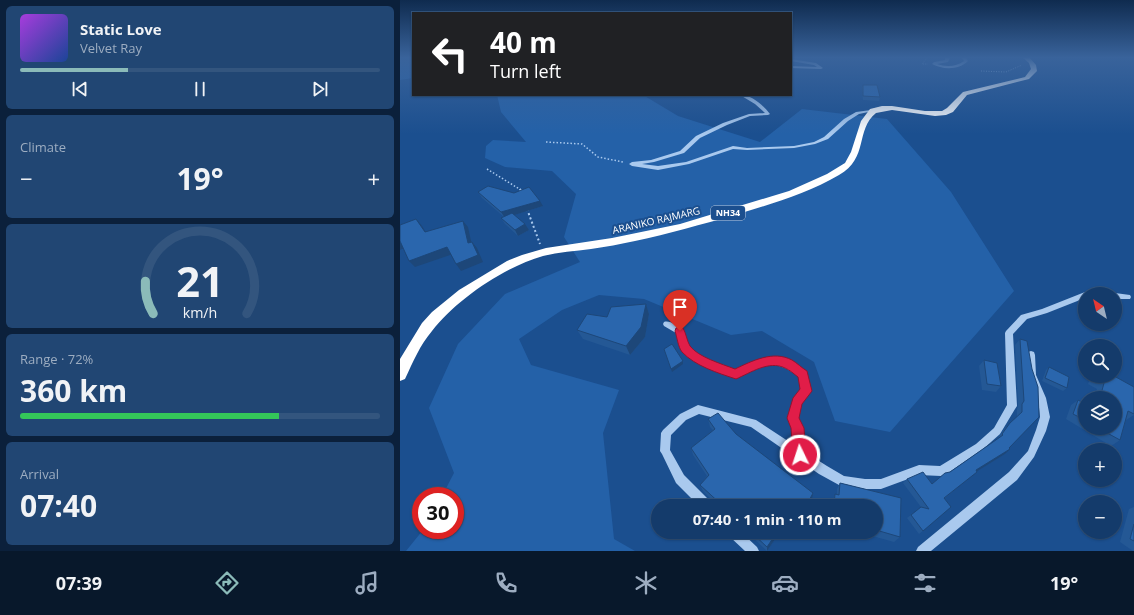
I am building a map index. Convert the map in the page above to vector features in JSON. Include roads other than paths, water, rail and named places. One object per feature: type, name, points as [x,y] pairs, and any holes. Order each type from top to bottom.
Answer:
[{"type":"highway","points":[[871,111],[883,107],[890,107],[938,114],[950,110],[958,99],[965,93],[1008,83]]},
{"type":"highway","name":"ARANIKO RAJMARG","points":[[400,374],[428,326],[448,306],[490,276],[513,263],[544,252],[651,234],[764,203],[812,185],[848,164],[856,148],[866,117],[871,111]]},
{"type":"street","points":[[744,96],[756,101],[764,107],[768,114],[749,115],[725,124],[698,137],[682,152],[652,161],[632,164],[658,168],[687,163],[734,147],[747,149],[794,147],[815,143],[826,138],[846,120],[858,113],[871,111]]},
{"type":"street","points":[[1122,297],[1127,297]]},
{"type":"street","points":[[700,499],[680,479],[665,451],[666,433],[683,417],[698,409],[753,423],[800,455],[843,481],[865,484],[880,484],[919,470],[941,471],[979,447],[997,431],[1012,406],[1009,333],[1024,317],[1078,298]]},
{"type":"street","points":[[668,324],[680,331],[685,348],[695,356],[718,368],[736,374],[758,363],[776,361],[788,364],[803,375],[806,391],[797,402],[793,418],[797,428],[800,455]]},
{"type":"street","points":[[922,551],[1013,476],[1031,454],[1045,418],[1042,398],[1032,375],[1031,355]]},
{"type":"street","points":[[741,539],[753,551]]}]
